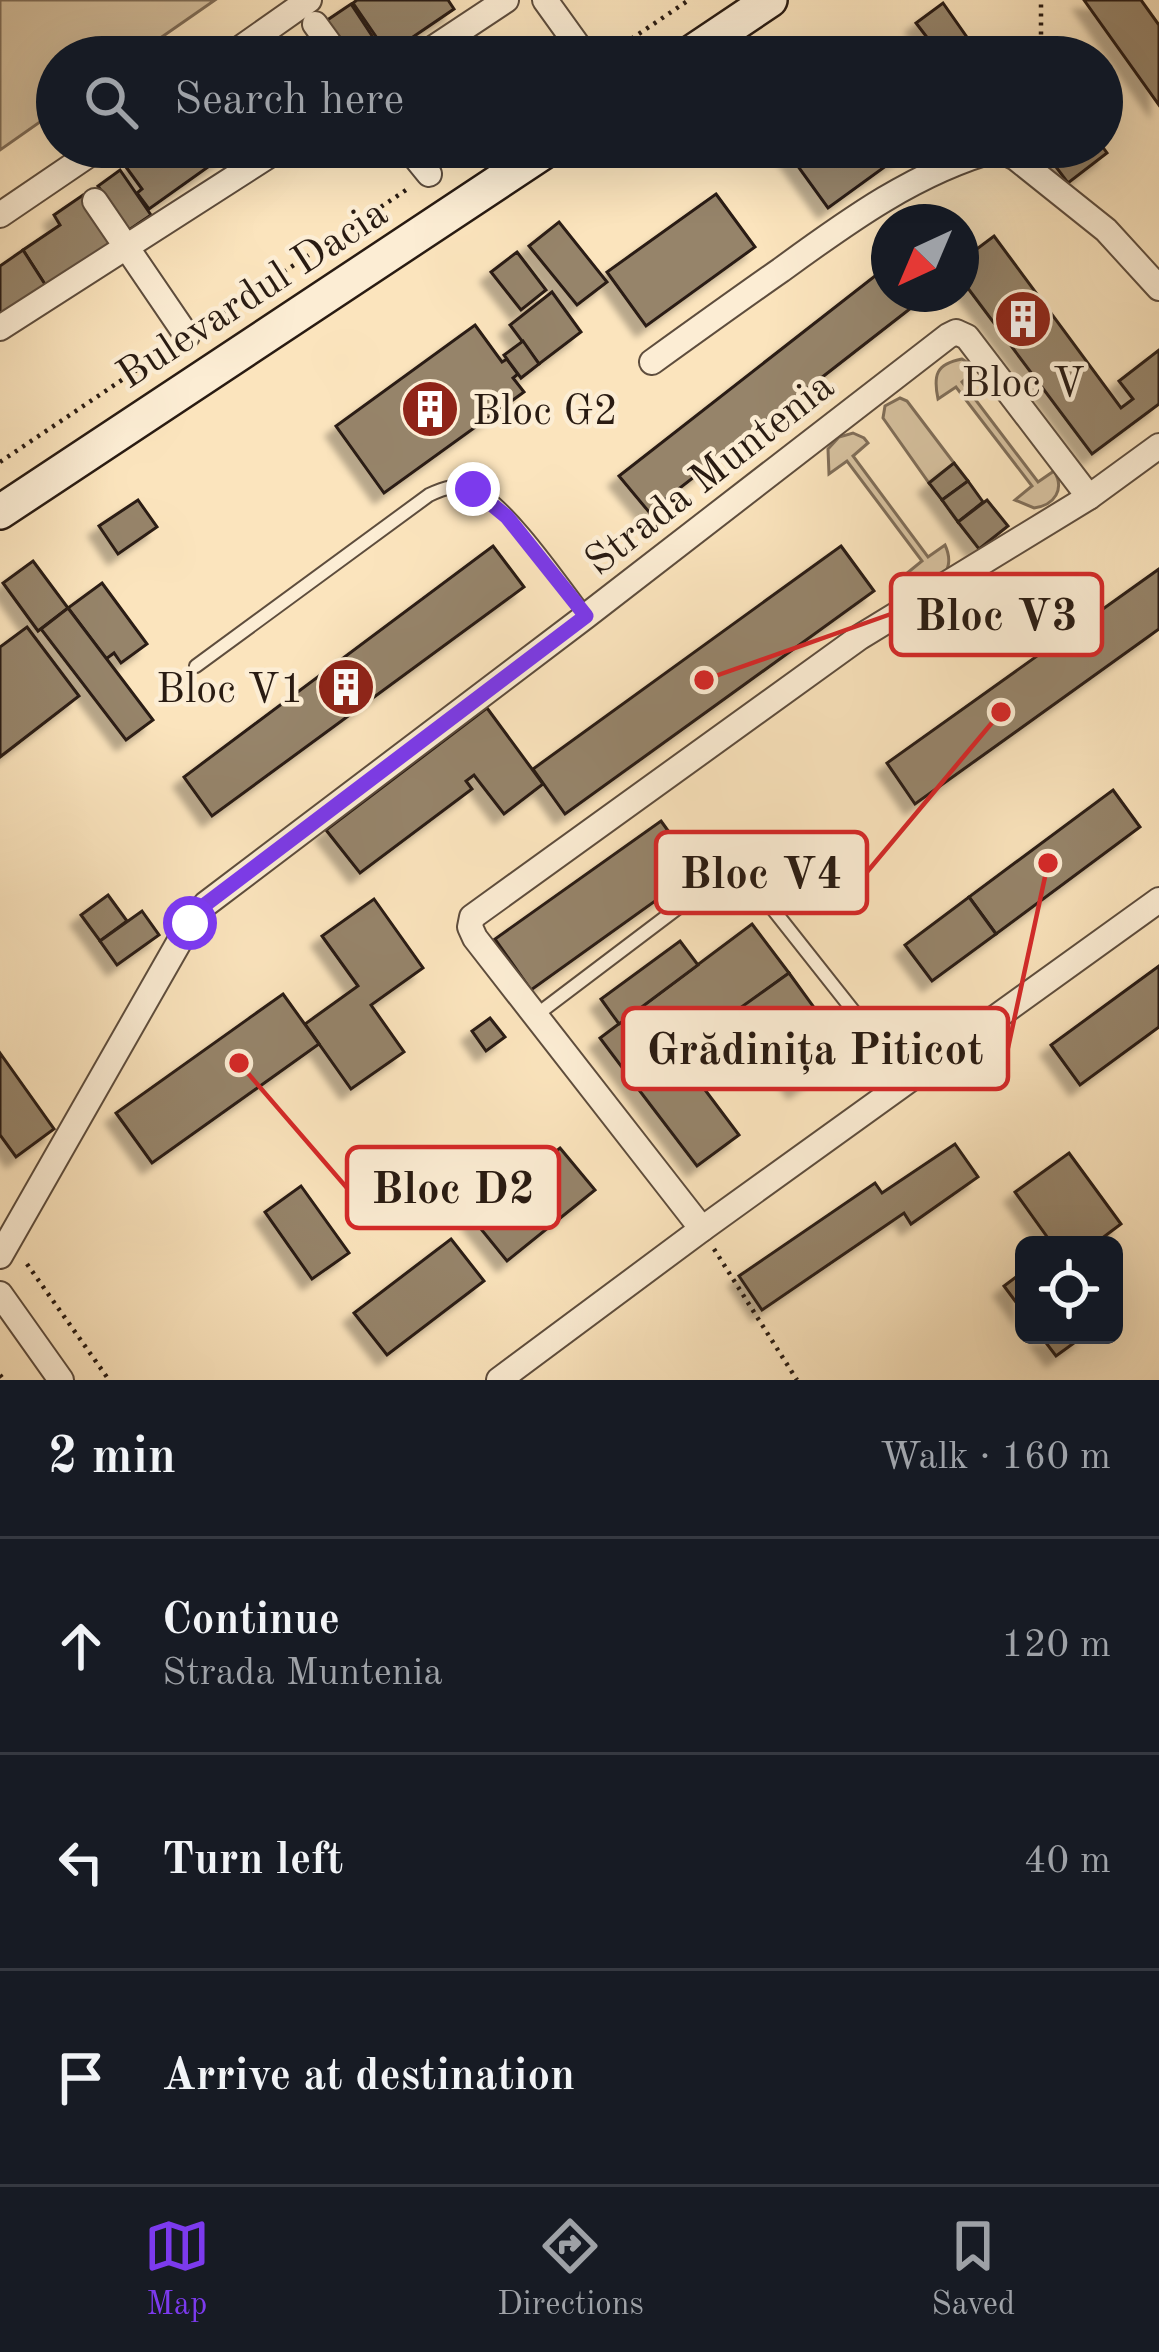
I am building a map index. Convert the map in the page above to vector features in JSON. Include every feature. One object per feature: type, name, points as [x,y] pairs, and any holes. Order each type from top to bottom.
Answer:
[{"type":"main road","points":[[716,36],[770,0]]},
{"type":"main road","name":"Bulevardul Dacia","points":[[0,512],[519,168]]},
{"type":"street","points":[[452,36],[506,0]]},
{"type":"street","points":[[545,0],[571,36]]},
{"type":"street","points":[[267,36],[312,12]]},
{"type":"street","points":[[0,215],[69,168]]},
{"type":"street","points":[[0,328],[249,168]]},
{"type":"street","points":[[424,168],[429,174]]},
{"type":"street","points":[[652,362],[830,234],[944,168]]},
{"type":"street","points":[[1028,168],[1106,230],[1159,288]]},
{"type":"street","points":[[95,201],[188,336]]},
{"type":"street","name":"Strada Muntenia","points":[[5,1248],[197,913],[956,332],[967,337],[1089,496]]},
{"type":"street","points":[[702,1228],[475,938],[472,917],[860,637],[1089,496],[1159,446]]},
{"type":"street","points":[[499,1380],[1159,900]]},
{"type":"street","points":[[0,1294],[61,1380]]},
{"type":"lane","points":[[196,665],[429,495],[455,486],[473,489],[492,501],[586,616]]},
{"type":"lane","points":[[535,1016],[720,876],[733,871],[757,889],[908,1080]]},
{"type":"path","points":[[635,36],[689,0]]},
{"type":"path","points":[[1041,0],[1041,36]]},
{"type":"path","points":[[0,462],[438,168]]},
{"type":"path","points":[[702,1228],[796,1380]]},
{"type":"path","points":[[5,1248],[109,1380]]},
{"type":"shaded area","points":[[0,0],[215,0],[163,36],[36,36],[36,125],[0,150]]},
{"type":"shaded area","points":[[962,359],[977,369],[962,382],[1038,482],[1054,471],[1058,490],[1048,503],[1034,508],[1015,500],[1032,486],[956,387],[938,399],[938,372]]},
{"type":"shaded area","points":[[900,398],[954,463],[929,483],[883,418],[885,406]]},
{"type":"shaded area","points":[[853,433],[868,443],[853,456],[928,557],[945,545],[948,565],[940,578],[925,582],[906,574],[922,561],[847,461],[829,474],[828,449],[839,437]]},
{"type":"building","points":[[448,0],[454,9],[414,36],[376,36],[353,3]]},
{"type":"building","points":[[1084,0],[1141,0],[1159,25],[1159,105],[1123,55],[1123,36],[1110,36]]},
{"type":"building","points":[[943,3],[966,36],[926,36],[916,23]]},
{"type":"building","points":[[351,4],[372,36],[328,36],[320,25]]},
{"type":"building","points":[[127,168],[207,168],[149,209],[137,193],[142,189]]},
{"type":"building","points":[[799,168],[883,168],[828,208]]},
{"type":"building","points":[[1057,168],[1088,168],[1068,183]]},
{"type":"building","points":[[120,170],[151,215],[123,234],[98,186]]},
{"type":"building","points":[[716,194],[755,247],[646,326],[607,272]]},
{"type":"building","points":[[83,195],[116,243],[48,289],[23,250],[60,225],[54,215]]},
{"type":"building","points":[[559,222],[607,282],[577,305],[529,246]]},
{"type":"building","name":"Bloc V","points":[[994,236],[1121,408],[1133,399],[1119,381],[1159,350],[1159,404],[1092,454],[979,303],[979,247]]},
{"type":"building","points":[[23,250],[48,289],[0,322],[0,266]]},
{"type":"building","points":[[517,252],[546,290],[521,310],[491,272]]},
{"type":"building","points":[[871,279],[871,312],[906,312],[649,512],[619,476]]},
{"type":"building","points":[[552,292],[581,332],[539,364],[510,325]]},
{"type":"building","name":"Bloc G2","points":[[475,325],[502,362],[507,359],[518,374],[513,378],[524,392],[384,493],[336,426]]},
{"type":"building","points":[[523,341],[539,364],[521,378],[504,355]]},
{"type":"building","points":[[954,463],[968,481],[942,500],[929,483]]},
{"type":"building","points":[[968,481],[983,502],[958,522],[942,500]]},
{"type":"building","points":[[138,500],[157,527],[118,554],[99,526]]},
{"type":"building","points":[[987,500],[1008,526],[979,549],[958,522]]},
{"type":"building","name":"Bloc V1","points":[[493,546],[524,587],[212,816],[184,777]]},
{"type":"building","points":[[841,546],[874,591],[565,814],[533,769]]},
{"type":"building","points":[[33,561],[68,608],[38,631],[3,583]]},
{"type":"building","points":[[1159,569],[1159,629],[915,804],[887,763]]},
{"type":"building","points":[[102,583],[147,644],[121,663],[114,653],[106,659],[68,608]]},
{"type":"building","points":[[68,608],[153,720],[126,740],[41,629]]},
{"type":"building","points":[[27,627],[79,696],[0,757],[0,647]]},
{"type":"building","points":[[487,708],[543,784],[504,814],[474,775],[466,781],[472,789],[360,873],[326,830]]},
{"type":"building","points":[[1113,790],[1140,827],[996,934],[969,897]]},
{"type":"building","points":[[661,821],[697,871],[531,990],[495,939]]},
{"type":"building","points":[[108,895],[127,921],[100,941],[81,915]]},
{"type":"building","points":[[969,897],[996,934],[932,981],[905,945]]},
{"type":"building","points":[[374,899],[423,968],[371,1005],[404,1052],[351,1089],[305,1024],[358,986],[322,936]]},
{"type":"building","points":[[142,911],[159,935],[117,965],[100,941]]},
{"type":"building","points":[[752,924],[789,973],[636,1086],[600,1038]]},
{"type":"building","points":[[680,941],[698,965],[619,1024],[601,999]]},
{"type":"building","points":[[1159,966],[1159,1027],[1080,1085],[1051,1045]]},
{"type":"building","points":[[789,973],[847,1053],[798,1088],[740,1008]]},
{"type":"building","points":[[283,994],[319,1044],[152,1163],[116,1113]]},
{"type":"building","points":[[490,1018],[505,1037],[486,1051],[472,1031]]},
{"type":"building","points":[[0,1053],[54,1129],[16,1157],[0,1135]]},
{"type":"building","points":[[678,1054],[739,1135],[697,1166],[636,1086]]},
{"type":"building","points":[[955,1144],[978,1177],[911,1224],[904,1213],[762,1310],[739,1276],[875,1183],[882,1193]]},
{"type":"building","points":[[560,1148],[595,1190],[507,1261],[472,1218]]},
{"type":"building","points":[[1069,1153],[1121,1224],[1105,1236],[1047,1236],[1015,1192]]},
{"type":"building","points":[[301,1186],[349,1253],[312,1279],[265,1212]]},
{"type":"building","points":[[451,1239],[484,1281],[387,1355],[354,1313]]},
{"type":"building","points":[[1015,1278],[1015,1301],[1004,1286]]},
{"type":"building","points":[[1047,1344],[1073,1344],[1056,1356]]},
{"type":"place","name":"Bloc V","points":[[1023,319]]},
{"type":"place","name":"Bloc G2","points":[[430,409]]},
{"type":"place","name":"Bloc V3","points":[[704,680]]},
{"type":"place","name":"Bloc V1","points":[[346,687]]},
{"type":"place","name":"Bloc V4","points":[[1001,712]]},
{"type":"place","name":"Grădinița Piticot","points":[[1048,863]]},
{"type":"place","name":"Bloc D2","points":[[239,1063]]},
{"type":"route","points":[[190,923],[206,904],[586,616],[507,517],[473,489]]}]
